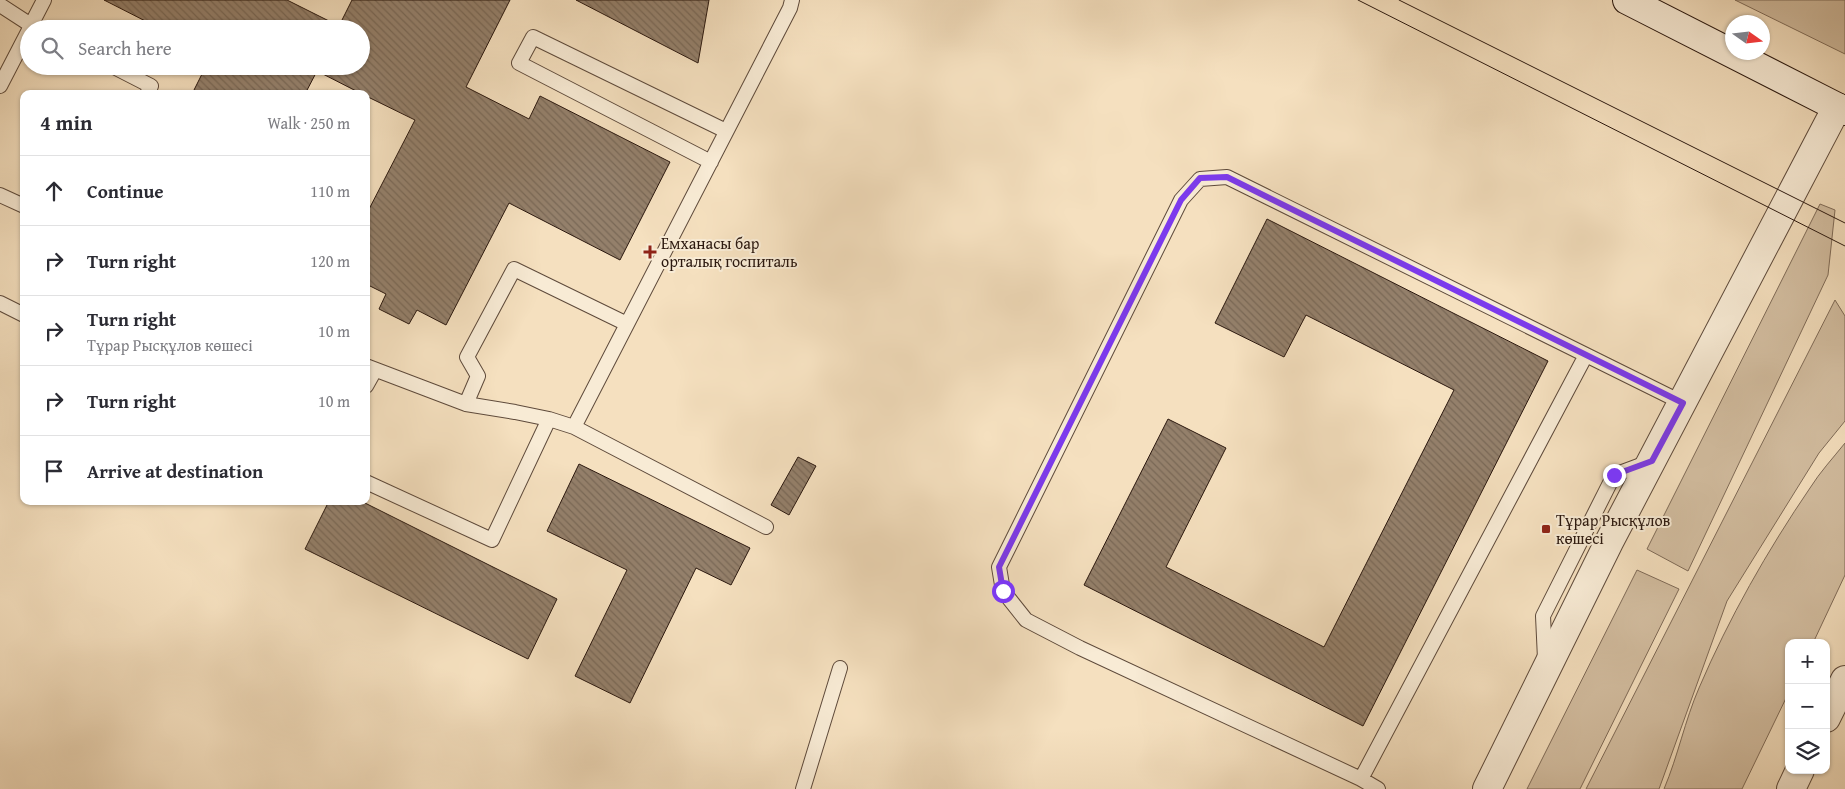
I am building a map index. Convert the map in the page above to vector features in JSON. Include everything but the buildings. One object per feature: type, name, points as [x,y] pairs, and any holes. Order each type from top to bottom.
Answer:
[{"type":"street","points":[[1486,789],[1609,542],[1841,109],[1627,0]]},
{"type":"street","points":[[1830,710],[1845,680]]},
{"type":"street","points":[[1790,789],[1798,774]]},
{"type":"lane","points":[[35,20],[44,0]]},
{"type":"lane","points":[[574,428],[790,8],[792,0]]},
{"type":"lane","points":[[0,5],[20,20]]},
{"type":"lane","points":[[711,162],[519,62],[533,37],[726,131]]},
{"type":"lane","points":[[0,86],[20,49]]},
{"type":"lane","points":[[130,75],[151,86],[149,90]]},
{"type":"lane","points":[[1378,789],[1361,779],[1080,648],[1026,620],[1003,591],[999,567],[1181,200],[1200,178],[1227,177],[1683,403]]},
{"type":"lane","points":[[0,195],[20,204]]},
{"type":"lane","points":[[466,404],[478,376],[467,357],[514,269],[627,324]]},
{"type":"lane","points":[[0,303],[20,313]]},
{"type":"lane","points":[[1361,779],[1586,355]]},
{"type":"lane","points":[[371,368],[466,404],[549,420],[574,428],[766,527]]},
{"type":"lane","points":[[370,484],[492,540],[549,420]]},
{"type":"lane","points":[[803,789],[840,668]]},
{"type":"shaded area","points":[[1735,0],[1845,0],[1845,54],[1770,17],[1770,15],[1766,15]]},
{"type":"shaded area","points":[[1820,204],[1835,210],[1828,275],[1688,571],[1647,549]]},
{"type":"shaded area","points":[[1835,300],[1845,316],[1845,421],[1819,453],[1727,601],[1659,789],[1586,789]]},
{"type":"shaded area","points":[[1845,443],[1845,575],[1815,639],[1785,639],[1785,700],[1742,789],[1664,789],[1694,700],[1736,611],[1764,561],[1818,476]]},
{"type":"shaded area","points":[[1637,570],[1679,589],[1580,789],[1527,789]]},
{"type":"tram line","points":[[1358,0],[1845,246]]},
{"type":"tram line","points":[[1399,0],[1845,223]]},
{"type":"place","name":"Емханасы бар орталық госпиталь","points":[[650,252]]},
{"type":"place","name":"Тұрар Рысқұлов көшесі","points":[[1546,529]]},
{"type":"route","points":[[1003,591],[999,567],[1181,200],[1200,178],[1227,177],[1683,403],[1652,461],[1614,475]]}]
